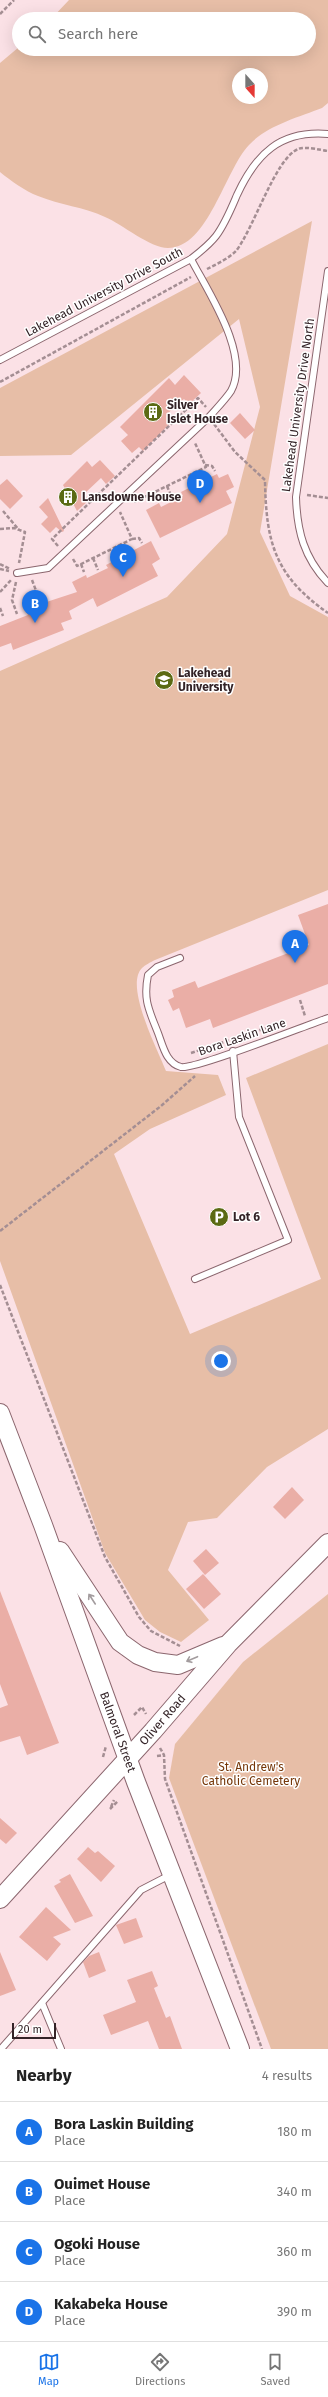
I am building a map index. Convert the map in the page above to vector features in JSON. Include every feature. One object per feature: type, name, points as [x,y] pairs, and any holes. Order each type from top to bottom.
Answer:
[{"type":"main road","name":"Balmoral Street","points":[[0,1413],[44,1525],[127,1759],[240,2049]]},
{"type":"main road","points":[[44,1525],[120,1642],[138,1655],[155,1662],[178,1665],[228,1644]]},
{"type":"main road","name":"Oliver Road","points":[[0,1899],[127,1759],[228,1644],[328,1543]]},
{"type":"lane","name":"Lakehead University Drive South","points":[[0,360],[191,259],[216,236],[250,170],[268,149],[287,138],[299,134],[328,134]]},
{"type":"lane","points":[[17,573],[48,568],[210,415],[231,391],[236,374],[236,355],[229,334],[191,259]]},
{"type":"lane","name":"Lakehead University Drive North","points":[[328,271],[296,494],[297,525],[300,538],[311,562],[328,583]]},
{"type":"lane","name":"Bora Laskin Lane","points":[[180,958],[157,967],[148,975],[145,993],[150,1015],[169,1060],[182,1067],[206,1063],[233,1051],[328,1018]]},
{"type":"lane","points":[[195,1279],[288,1240],[239,1117],[233,1051]]},
{"type":"lane","points":[[1,2049],[141,1890],[172,1875]]},
{"type":"lane","points":[[42,2002],[61,2049]]},
{"type":"path","points":[[0,14],[14,0]]},
{"type":"path","points":[[142,544],[139,538],[132,539],[77,566],[66,551],[52,540],[198,398],[236,452],[265,480],[266,512],[273,544],[279,562],[288,579],[310,601],[328,613]]},
{"type":"path","points":[[190,434],[205,465]]},
{"type":"path","points":[[205,465],[212,466],[215,471]]},
{"type":"path","points":[[129,505],[206,467],[205,465]]},
{"type":"path","points":[[190,475],[194,483]]},
{"type":"path","points":[[167,486],[172,498]]},
{"type":"path","points":[[154,493],[158,502]]},
{"type":"path","points":[[296,494],[328,498]]},
{"type":"path","points":[[125,508],[120,512],[132,539]]},
{"type":"path","points":[[3,511],[19,530]]},
{"type":"path","points":[[0,529],[19,530],[25,532],[12,600],[17,614]]},
{"type":"path","points":[[117,546],[120,555]]},
{"type":"path","points":[[93,558],[98,570]]},
{"type":"path","points":[[81,564],[84,572]]},
{"type":"path","points":[[29,571],[40,601]]},
{"type":"path","points":[[0,592],[17,573]]},
{"type":"path","points":[[0,608],[3,616]]},
{"type":"path","points":[[300,1000],[305,1016]]},
{"type":"path","points":[[298,1018],[311,1014]]},
{"type":"path","points":[[191,1053],[270,1027]]},
{"type":"path","points":[[0,1232],[161,1106],[199,1070]]},
{"type":"path","points":[[0,1285],[105,1557],[132,1606],[151,1631],[186,1648]]},
{"type":"path","points":[[134,1715],[142,1707],[146,1714]]},
{"type":"path","points":[[160,1747],[164,1755],[165,1779],[262,2049]]},
{"type":"path","points":[[103,1757],[104,1748]]},
{"type":"path","points":[[157,1756],[164,1755]]},
{"type":"path","points":[[114,1800],[110,1809],[118,1801]]},
{"type":"green space","points":[[69,0],[328,0],[328,103],[322,108],[274,127],[256,138],[240,157],[205,222],[194,235],[182,245],[168,248],[153,244],[112,220],[80,208],[33,194],[18,186],[0,172],[0,63],[12,53],[12,56],[316,56],[316,12],[58,12]]},
{"type":"green space","points":[[312,221],[260,532],[290,596],[328,617],[328,890],[155,960],[142,968],[138,977],[137,989],[140,1003],[150,1034],[166,1071],[218,1075],[226,1095],[150,1129],[114,1154],[190,1334],[321,1279],[246,1078],[328,1044],[328,1429],[267,1467],[217,1518],[188,1522],[168,1570],[209,1620],[181,1642],[160,1632],[145,1620],[105,1553],[0,1261],[0,671],[167,597],[227,534],[260,407],[239,319],[71,455],[0,456],[0,388]]},
{"type":"green space","name":"St. Andrew's Catholic Cemetery","points":[[328,1594],[328,2049],[271,2049],[169,1778],[175,1744],[243,1662]]},
{"type":"building","name":"Silver Islet House","points":[[184,375],[201,393],[189,404],[184,399],[167,414],[173,420],[155,439],[143,451],[139,447],[132,453],[121,441],[128,435],[120,427],[169,378],[175,385]]},
{"type":"building","points":[[240,413],[255,430],[245,439],[230,423]]},
{"type":"building","points":[[100,460],[115,476],[106,484],[101,478],[84,494],[89,500],[77,511],[63,485],[87,461],[92,467]]},
{"type":"building","points":[[217,474],[219,478],[228,474],[234,487],[226,491],[232,503],[160,538],[146,510],[159,503],[161,507],[183,496],[181,492]]},
{"type":"building","points":[[7,479],[23,496],[10,509],[0,499],[0,485]]},
{"type":"building","points":[[48,498],[64,531],[62,532],[56,527],[50,533],[41,524],[48,517],[39,507]]},
{"type":"building","points":[[151,541],[160,559],[152,564],[158,576],[97,607],[93,598],[69,611],[72,619],[61,623],[64,630],[13,650],[11,643],[0,647],[0,626],[28,615],[25,609],[77,592],[72,582],[86,575],[87,578],[108,568],[106,565]]},
{"type":"building","points":[[328,904],[328,984],[213,1028],[210,1019],[186,1028],[179,1008],[173,1011],[168,1000],[174,997],[172,990],[195,981],[198,988],[309,945],[298,915]]},
{"type":"building","points":[[292,1487],[304,1500],[285,1519],[273,1507]]},
{"type":"building","points":[[206,1549],[219,1563],[205,1575],[193,1561]]},
{"type":"building","points":[[203,1574],[221,1594],[204,1609],[186,1589]]},
{"type":"building","points":[[0,1591],[59,1743],[27,1755],[20,1736],[0,1742],[0,1708],[8,1705],[0,1684]]},
{"type":"building","points":[[0,1818],[17,1833],[6,1844],[0,1839]]},
{"type":"building","points":[[88,1847],[95,1853],[98,1851],[115,1866],[101,1882],[77,1859]]},
{"type":"building","points":[[70,1874],[93,1916],[75,1923],[54,1886],[61,1882],[59,1880]]},
{"type":"building","points":[[46,1907],[71,1930],[53,1937],[61,1944],[47,1961],[19,1937]]},
{"type":"building","points":[[136,1918],[143,1937],[124,1944],[116,1925]]},
{"type":"building","points":[[0,1952],[16,1990],[0,1996]]},
{"type":"building","points":[[99,1952],[106,1971],[89,1978],[83,1962],[89,1956]]},
{"type":"building","points":[[152,1971],[158,1986],[154,1988],[166,2018],[170,2016],[182,2049],[159,2049],[148,2021],[111,2035],[103,2015],[136,2002],[127,1980]]},
{"type":"place","name":"Silver Islet House","points":[[153,412]]},
{"type":"place","name":"Lansdowne House","points":[[68,497]]},
{"type":"place","name":"Kakabeka House","points":[[200,503]]},
{"type":"place","name":"Ogoki House","points":[[123,577]]},
{"type":"place","name":"Ouimet House","points":[[35,623]]},
{"type":"place","name":"Lakehead University","points":[[164,680]]},
{"type":"place","name":"Bora Laskin Building","points":[[295,963]]},
{"type":"place","name":"Lot 6","points":[[219,1217]]}]
